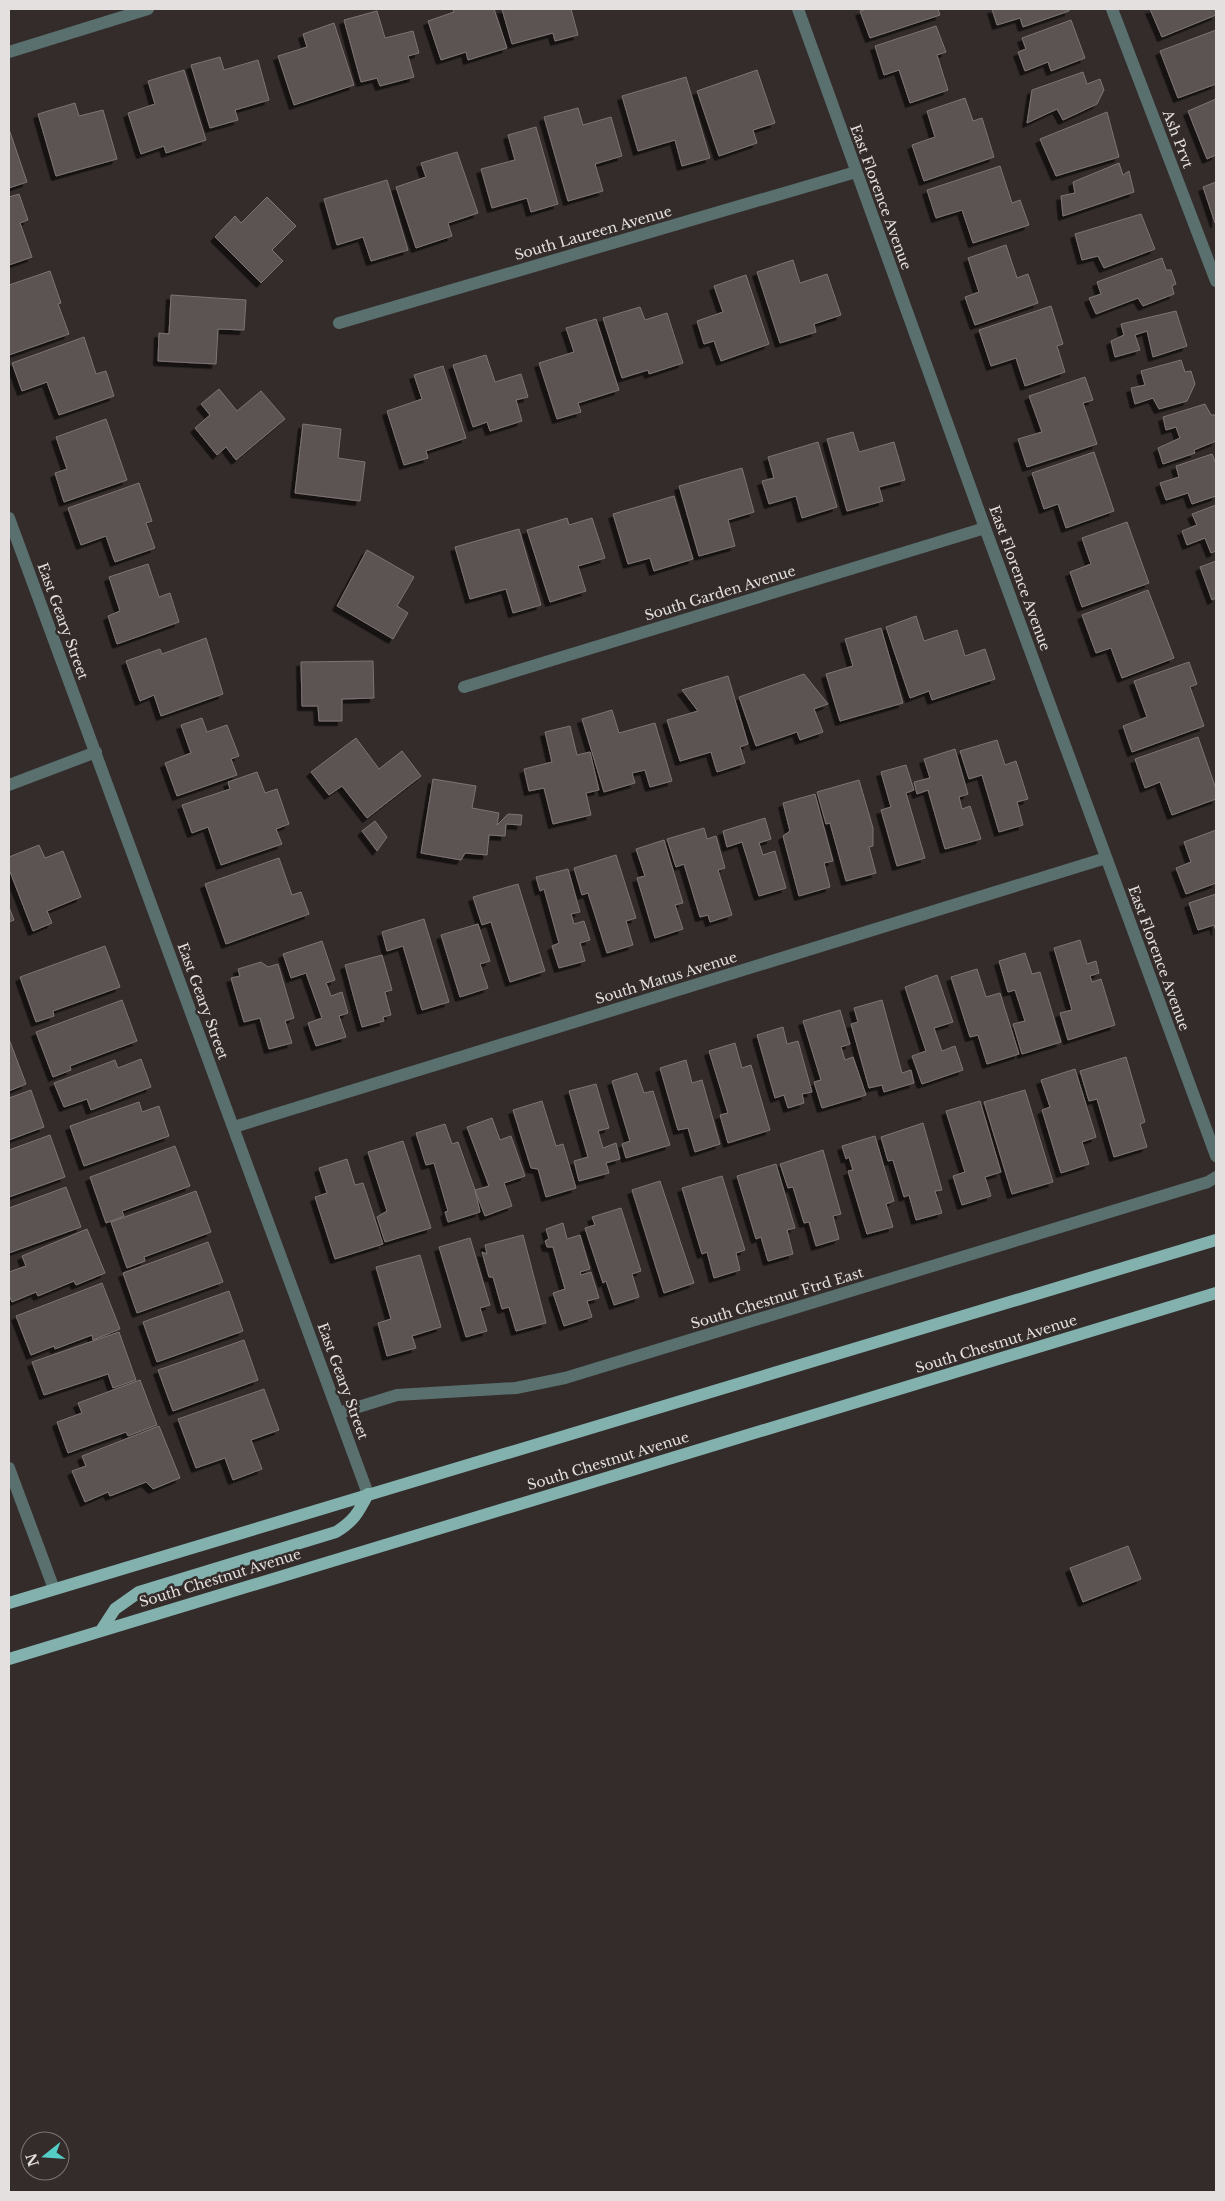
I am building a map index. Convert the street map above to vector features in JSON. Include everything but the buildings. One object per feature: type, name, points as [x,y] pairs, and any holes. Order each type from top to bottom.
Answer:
[{"type":"main road","points":[[9,1603],[1216,1240]]},
{"type":"main road","name":"South Chestnut Avenue","points":[[9,1658],[1216,1293]]},
{"type":"main road","points":[[102,1629],[115,1609],[139,1592],[336,1532],[356,1517],[368,1494]]},
{"type":"street","points":[[9,52],[148,9]]},
{"type":"street","name":"East Florence Avenue","points":[[798,9],[985,528],[1216,1156]]},
{"type":"street","name":"Ash Prvt","points":[[1112,9],[1216,281]]},
{"type":"street","name":"South Laureen Avenue","points":[[340,323],[856,172]]},
{"type":"street","name":"East Geary Street","points":[[9,518],[368,1494]]},
{"type":"street","name":"South Garden Avenue","points":[[464,687],[985,528]]},
{"type":"street","points":[[9,785],[96,752]]},
{"type":"street","name":"South Matus Avenue","points":[[234,1128],[1106,858]]},
{"type":"street","name":"South Chestnut Ftrd East","points":[[339,1413],[397,1395],[516,1388],[565,1378],[1208,1182],[1216,1177]]},
{"type":"street","points":[[9,1468],[54,1589]]}]
